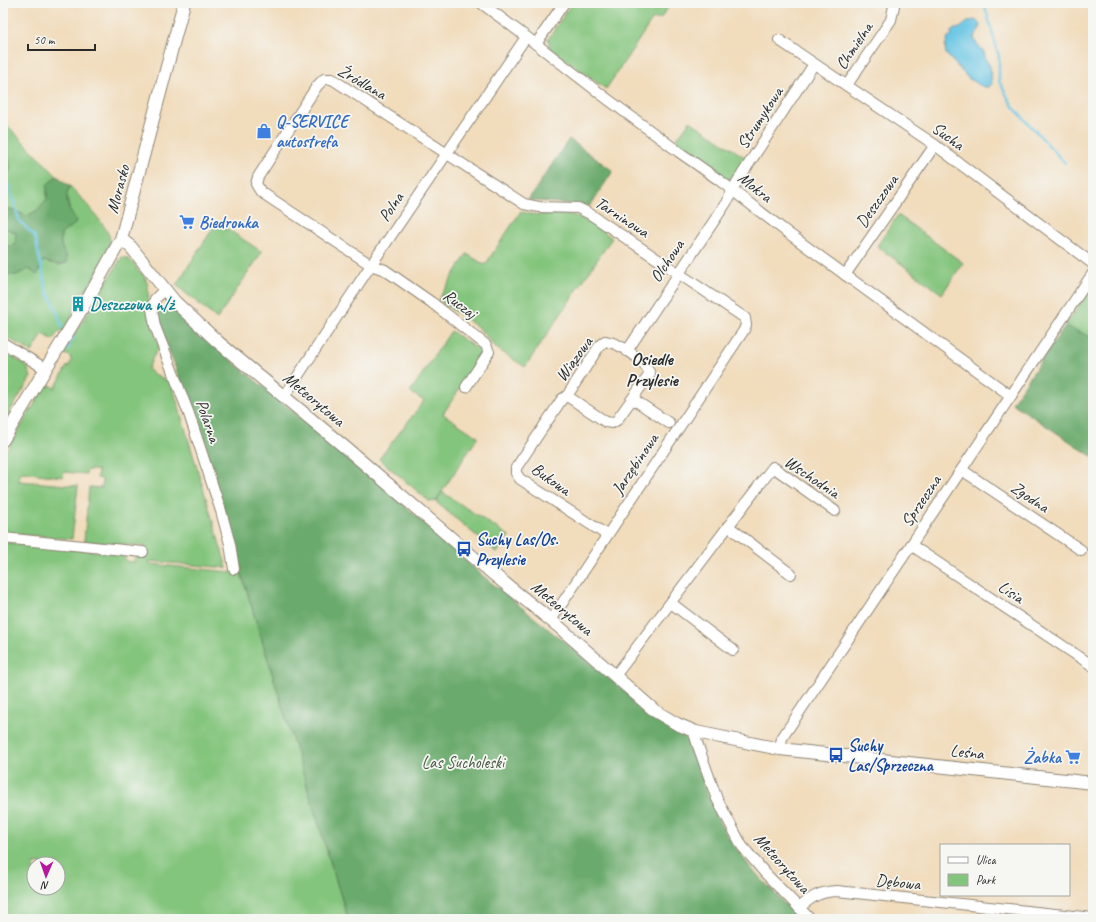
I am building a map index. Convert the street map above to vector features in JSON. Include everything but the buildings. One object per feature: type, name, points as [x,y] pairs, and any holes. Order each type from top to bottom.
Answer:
[{"type":"street","name":"Morasko","points":[[3,440],[121,239],[184,3]]},
{"type":"street","name":"Mokra","points":[[480,3],[606,98],[733,190],[845,275],[1011,396]]},
{"type":"street","points":[[536,44],[564,3]]},
{"type":"street","name":"Chmielna","points":[[847,85],[891,20],[894,6],[892,3]]},
{"type":"street","name":"Polna","points":[[284,397],[371,265],[526,37]]},
{"type":"street","name":"Sucha","points":[[779,40],[935,145],[1093,264]]},
{"type":"street","name":"Strumykowa","points":[[733,190],[814,64]]},
{"type":"street","name":"Źródlana","points":[[371,265],[261,192],[256,184],[258,177],[317,86],[324,79],[332,79],[446,154]]},
{"type":"street","name":"Deszczowa","points":[[845,275],[935,145]]},
{"type":"street","name":"Tarninowa","points":[[446,154],[524,204],[539,207],[578,208],[590,214],[745,318],[746,325]]},
{"type":"street","name":"Olchowa","points":[[628,351],[733,190]]},
{"type":"street","name":"Meteorytowa","points":[[121,239],[131,247],[174,302],[212,338],[492,573],[551,620],[661,715],[696,732],[697,743],[717,799],[742,846],[810,919]]},
{"type":"street","name":"Ruczaj","points":[[371,265],[385,270],[431,302],[486,345],[489,352],[466,387]]},
{"type":"street","name":"Sprzeczna","points":[[780,749],[782,738],[1093,273]]},
{"type":"street","name":"Polarna","points":[[165,289],[155,299],[152,309],[155,326],[189,414],[221,511],[230,544],[234,570]]},
{"type":"street","name":"Jarzębinowa","points":[[551,620],[746,325]]},
{"type":"street","name":"Wiązowa","points":[[605,341],[612,342],[628,351],[642,362],[650,374],[617,420],[612,423],[606,422],[567,396],[600,345],[605,341]]},
{"type":"street","points":[[3,344],[46,369]]},
{"type":"street","name":"Bukowa","points":[[567,396],[562,399],[516,468],[516,473],[520,479],[607,535]]},
{"type":"street","points":[[633,399],[669,424]]},
{"type":"street","name":"Wschodnia","points":[[616,675],[773,467],[835,511]]},
{"type":"street","name":"Zgodna","points":[[962,470],[1081,550]]},
{"type":"street","points":[[728,526],[790,574]]},
{"type":"street","points":[[3,538],[144,552]]},
{"type":"street","name":"Lisia","points":[[911,545],[1093,666]]},
{"type":"street","points":[[671,603],[733,650]]},
{"type":"street","name":"Leśna","points":[[696,732],[780,749],[1093,783]]},
{"type":"street","name":"Dębowa","points":[[799,908],[823,892],[837,891],[1093,918]]},
{"type":"green space","points":[[572,3],[671,3],[661,18],[652,20],[606,89],[550,48],[548,39]]},
{"type":"green space","points":[[3,121],[57,176],[47,185],[47,199],[39,209],[27,216],[6,207],[3,198],[3,187],[10,169],[7,148],[3,147]]},
{"type":"green space","points":[[690,121],[746,158],[741,170],[736,176],[732,179],[724,179],[689,153],[676,140]]},
{"type":"green space","points":[[569,139],[613,171],[590,206],[528,200]]},
{"type":"green space","points":[[3,147],[7,148],[10,169],[3,187]]},
{"type":"green space","points":[[57,176],[70,186],[67,195],[67,204],[76,220],[75,224],[61,234],[61,246],[67,263],[59,265],[43,261],[37,275],[29,269],[16,275],[3,274],[3,247],[15,245],[16,233],[3,227],[3,198],[6,208],[27,216],[39,209],[47,199],[47,185]]},
{"type":"green space","points":[[70,186],[105,228],[109,235],[110,246],[102,265],[87,290],[84,290],[72,311],[74,313],[64,330],[58,332],[53,340],[43,334],[32,352],[3,335],[3,274],[16,275],[43,261],[59,265],[67,257],[62,249],[61,234],[67,229],[70,211],[66,194]]},
{"type":"green space","points":[[521,211],[543,215],[572,215],[590,223],[612,238],[525,367],[496,348],[479,328],[438,300],[467,254],[485,265]]},
{"type":"green space","points":[[898,215],[963,263],[942,294],[877,246]]},
{"type":"green space","points":[[217,222],[262,252],[217,319],[176,285]]},
{"type":"green space","points":[[3,227],[16,233],[16,245],[3,247]]},
{"type":"green space","points":[[122,257],[129,259],[137,267],[136,269],[144,275],[148,285],[149,313],[159,348],[148,369],[165,380],[170,378],[227,568],[149,561],[150,564],[241,573],[348,919],[3,919],[3,542],[123,554],[126,561],[134,562],[135,555],[147,556],[144,546],[84,541],[89,487],[102,488],[102,479],[97,478],[98,470],[87,470],[86,474],[64,472],[63,477],[20,472],[19,481],[78,486],[72,539],[3,533],[3,456],[47,383],[55,388],[72,360],[70,359],[71,357],[63,353]]},
{"type":"green space","points":[[1093,285],[1093,338],[1065,326]]},
{"type":"green space","name":"Las Sucholeski","points":[[169,305],[187,324],[373,477],[483,576],[665,724],[679,731],[688,741],[718,820],[732,843],[750,867],[799,919],[348,919],[192,413],[156,315]]},
{"type":"green space","points":[[1065,326],[1093,338],[1093,457],[1012,403]]},
{"type":"green space","points":[[451,331],[483,353],[443,414],[478,437],[435,502],[429,501],[379,459],[424,401],[410,392]]},
{"type":"green space","points":[[3,351],[27,366],[31,377],[3,423]]},
{"type":"green space","points":[[442,492],[509,536],[497,553],[436,502]]},
{"type":"water","points":[[976,20],[980,25],[980,28],[974,38],[984,52],[986,60],[990,66],[992,84],[989,87],[980,85],[969,79],[946,54],[945,47],[947,39],[951,36],[952,30],[960,28],[969,21]]},
{"type":"waterway","points":[[984,3],[999,57],[999,81],[1012,105],[1065,163]]},
{"type":"waterway","points":[[3,181],[9,186],[19,220],[35,237],[46,289],[57,311],[62,327]]},
{"type":"waterway","points":[[67,350],[74,337]]},
{"type":"place","name":"Q-SERVICE autostrefa","points":[[264,131]]},
{"type":"place","name":"Biedronka","points":[[187,222]]},
{"type":"place","name":"Deszczowa n/ż","points":[[78,304]]},
{"type":"place","name":"Suchy Las/Os. Przylesie","points":[[464,549]]},
{"type":"place","name":"Suchy Las/Sprzeczna","points":[[836,755]]},
{"type":"place","name":"Żabka","points":[[1073,757]]},
{"type":"district","name":"Osiedle Przylesie","points":[[652,369]]}]
